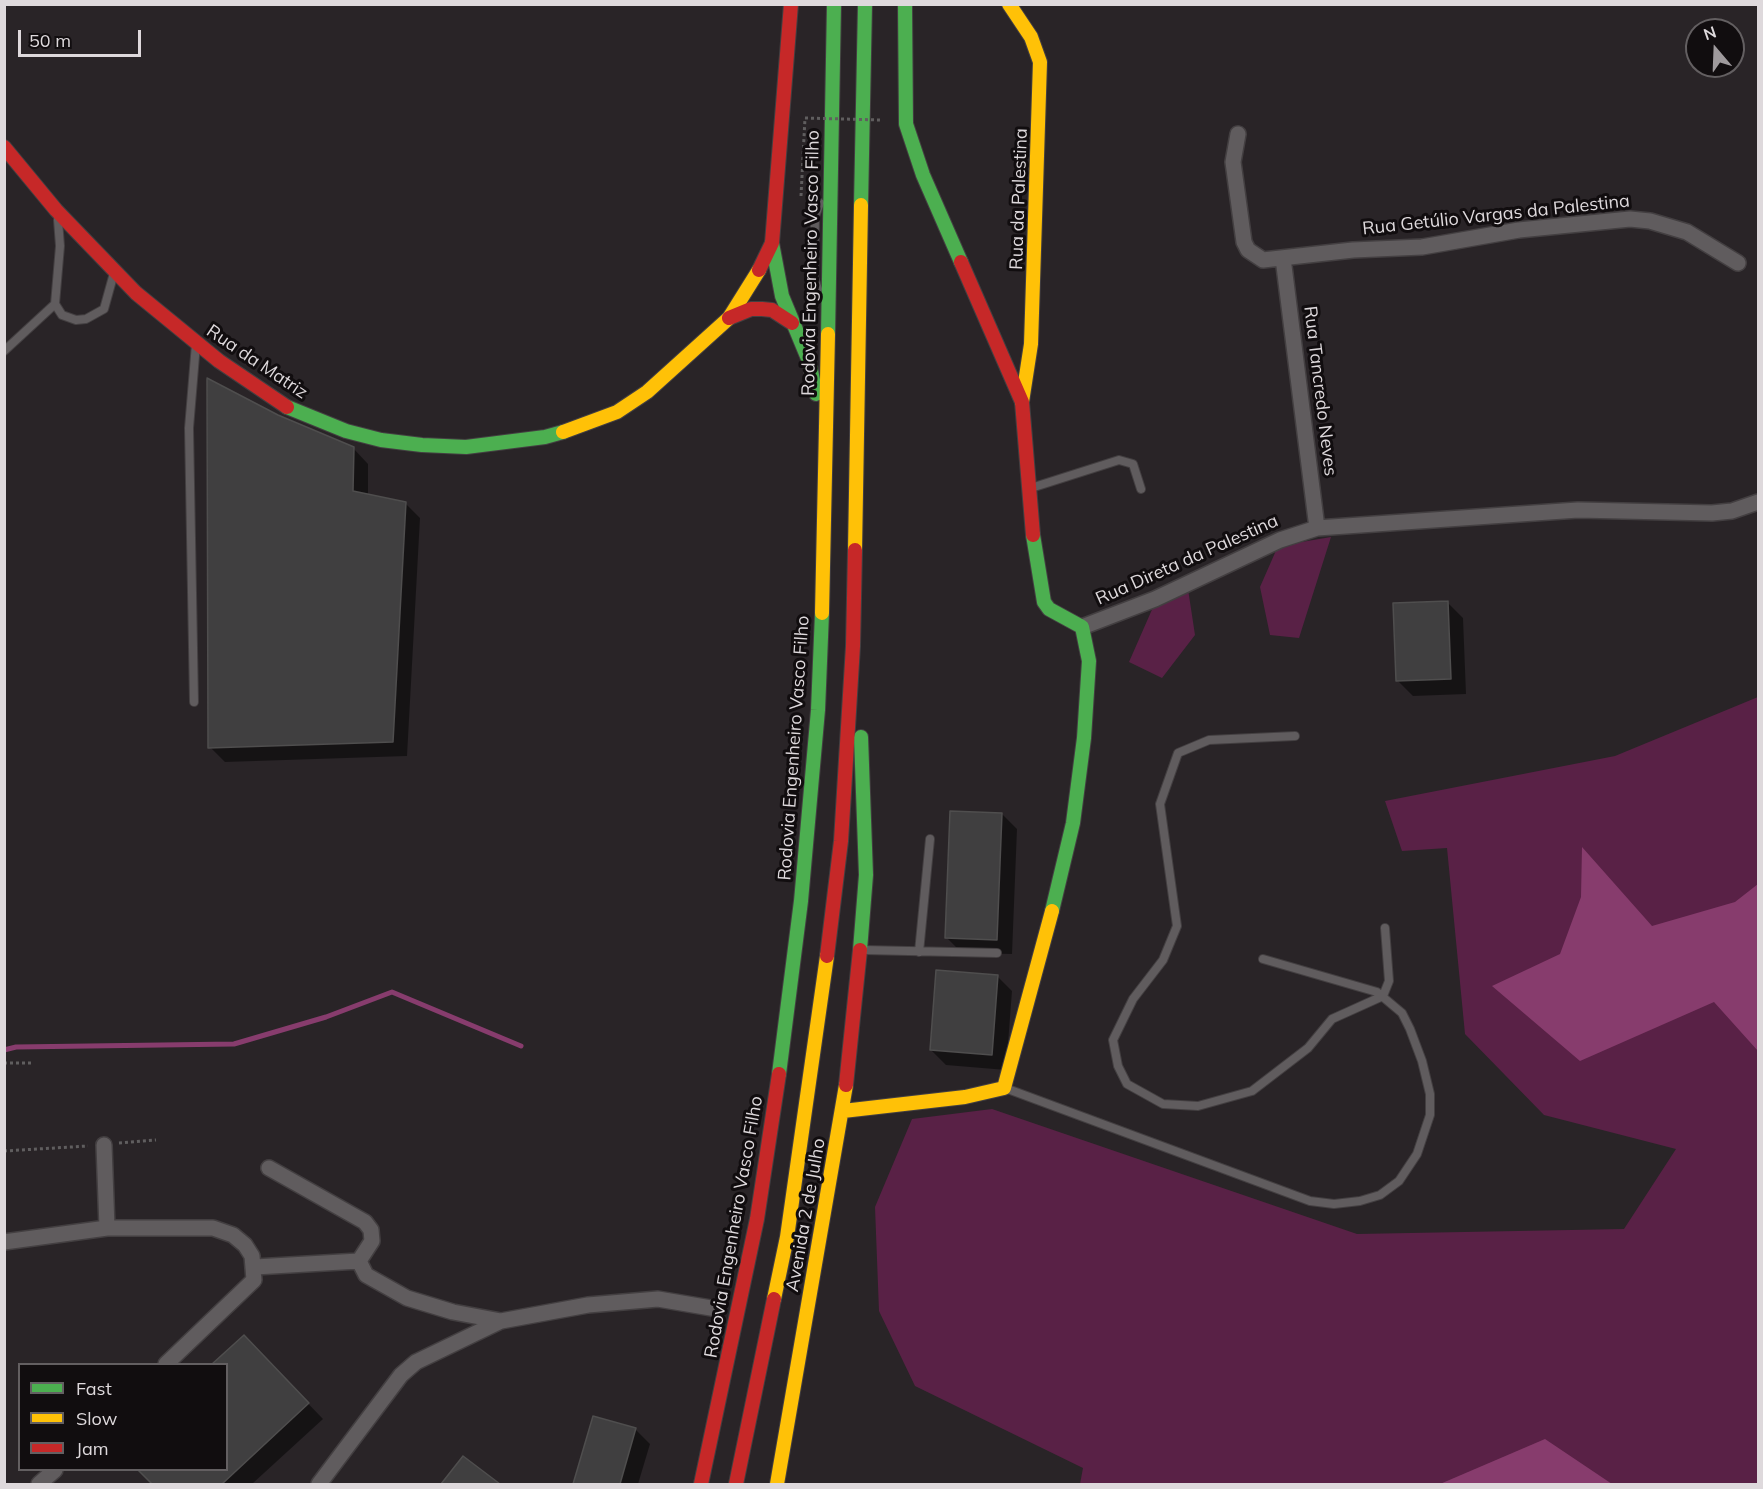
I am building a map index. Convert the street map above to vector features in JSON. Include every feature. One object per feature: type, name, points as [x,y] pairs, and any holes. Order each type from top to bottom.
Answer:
[{"type":"main road","points":[[791,4],[772,243],[781,290],[792,323],[809,361],[817,399],[816,522],[824,557]]},
{"type":"main road","name":"Rodovia Engenheiro Vasco Filho","points":[[702,1485],[757,1219],[776,1096],[807,829],[818,710],[824,557],[834,4]]},
{"type":"main road","points":[[736,1485],[787,1237],[817,1040],[841,841],[853,646],[865,4]]},
{"type":"main road","name":"Rua Direta da Palestina","points":[[905,4],[905,106],[912,146],[1022,402],[1034,544],[1044,602],[1049,609],[1082,627]]},
{"type":"main road","name":"Rua da Palestina","points":[[1009,4],[1031,37],[1040,62],[1031,344],[1022,402]]},
{"type":"main road","name":"Rua da Matriz","points":[[4,147],[56,210],[114,273],[196,343],[286,406],[346,431],[422,445],[466,447],[545,437],[581,428],[617,412],[647,392],[729,318],[754,281],[772,243]]},
{"type":"main road","points":[[729,318],[751,309],[762,309],[772,310],[792,323]]},
{"type":"main road","points":[[843,1112],[965,1097],[1004,1088],[1037,974],[1073,823],[1084,738],[1089,661],[1082,627]]},
{"type":"main road","name":"Avenida 2 de Julho","points":[[777,1485],[843,1112],[860,950],[866,875],[866,821],[853,646]]},
{"type":"main road","points":[[751,1485],[765,1404],[762,1353]]},
{"type":"street","name":"Rua Getúlio Vargas da Palestina","points":[[1238,134],[1233,162],[1244,242],[1257,258],[1422,247],[1519,230],[1630,219],[1650,221],[1687,232],[1738,263]]},
{"type":"street","name":"Rua Tancredo Neves","points":[[1283,258],[1317,528]]},
{"type":"street","name":"Rua Direta da Palestina","points":[[1082,627],[1155,599],[1280,540],[1317,528],[1578,510],[1712,513],[1732,511],[1758,502]]},
{"type":"street","points":[[104,1145],[107,1228]]},
{"type":"street","points":[[269,1168],[365,1222],[371,1230],[372,1241],[359,1261]]},
{"type":"street","points":[[4,1242],[107,1228],[213,1228],[233,1235],[245,1245],[255,1267],[254,1280],[168,1363]]},
{"type":"street","points":[[255,1267],[359,1261]]},
{"type":"street","points":[[359,1261],[366,1275],[406,1298],[453,1312],[501,1321]]},
{"type":"street","points":[[319,1485],[401,1375],[416,1362],[501,1321],[588,1305],[658,1299],[711,1308]]},
{"type":"street","points":[[39,1485],[54,1471]]},
{"type":"lane","points":[[56,210],[60,246],[56,304],[62,315],[76,320],[98,314],[104,309],[114,273]]},
{"type":"lane","points":[[4,351],[56,304]]},
{"type":"lane","points":[[194,702],[189,428],[196,343]]},
{"type":"lane","points":[[1029,488],[1119,460],[1133,464],[1141,489]]},
{"type":"lane","points":[[1294,736],[1209,740],[1178,753],[1160,804],[1177,926],[1163,960],[1132,999],[1113,1040],[1118,1066],[1127,1084],[1163,1104],[1198,1106],[1252,1091],[1308,1048],[1332,1019],[1383,996],[1389,981],[1385,928]]},
{"type":"lane","points":[[919,951],[930,839]]},
{"type":"lane","points":[[860,950],[997,953]]},
{"type":"lane","points":[[1004,1088],[1310,1201],[1334,1204],[1360,1201],[1380,1195],[1399,1181],[1417,1154],[1430,1115],[1430,1094],[1422,1061],[1410,1029],[1402,1013],[1383,996],[1263,959]]},
{"type":"path","points":[[801,196],[805,118],[881,120],[886,130]]},
{"type":"path","points":[[4,1063],[33,1063]]},
{"type":"path","points":[[4,1151],[156,1140]]},
{"type":"shaded area","points":[[1331,537],[1299,638],[1270,635],[1260,587],[1278,546]]},
{"type":"shaded area","points":[[1188,589],[1195,635],[1162,678],[1129,662],[1154,605]]},
{"type":"shaded area","points":[[1758,697],[1758,1484],[1080,1484],[1083,1468],[915,1386],[879,1311],[875,1207],[912,1119],[992,1109],[1357,1234],[1624,1229],[1676,1149],[1544,1115],[1465,1034],[1447,848],[1402,851],[1385,801],[1615,756]]},
{"type":"shaded area","points":[[1582,847],[1652,926],[1735,902],[1758,884],[1758,1051],[1714,1002],[1580,1061],[1492,986],[1560,954],[1581,897]]},
{"type":"shaded area","points":[[1545,1439],[1612,1484],[1440,1484]]},
{"type":"building","points":[[207,378],[278,415],[354,447],[353,491],[406,502],[393,742],[208,748]]},
{"type":"building","points":[[1448,601],[1451,679],[1396,681],[1393,603]]},
{"type":"building","points":[[950,811],[1002,813],[997,940],[945,938]]},
{"type":"building","points":[[936,970],[998,975],[992,1055],[930,1050]]},
{"type":"building","points":[[244,1335],[309,1403],[222,1484],[152,1484],[139,1471],[228,1471],[228,1363],[213,1363]]},
{"type":"building","points":[[593,1416],[636,1428],[620,1484],[573,1484]]},
{"type":"building","points":[[463,1456],[500,1484],[441,1484]]},
{"type":"waterway","points":[[4,1050],[16,1047],[234,1044],[326,1017],[392,992],[521,1046]]},
{"type":"traffic: fast","points":[[828,334],[834,4]]},
{"type":"traffic: fast","points":[[861,205],[865,4]]},
{"type":"traffic: fast","points":[[905,4],[906,124],[923,175],[961,262]]},
{"type":"traffic: fast","points":[[772,243],[782,296],[809,361],[816,394]]},
{"type":"traffic: fast","points":[[287,407],[346,431],[381,440],[422,445],[466,447],[545,437],[563,432]]},
{"type":"traffic: fast","points":[[1033,535],[1044,602],[1049,609],[1082,627],[1089,661],[1084,738],[1073,823],[1052,911]]},
{"type":"traffic: fast","points":[[779,1074],[801,901],[818,710],[822,613]]},
{"type":"traffic: fast","points":[[860,950],[866,875],[861,737]]},
{"type":"traffic: slow","points":[[1009,4],[1031,37],[1040,62],[1031,344],[1022,402]]},
{"type":"traffic: slow","points":[[855,550],[861,205]]},
{"type":"traffic: slow","points":[[563,432],[617,412],[647,392],[729,318],[759,270]]},
{"type":"traffic: slow","points":[[822,613],[828,334]]},
{"type":"traffic: slow","points":[[843,1111],[965,1097],[1004,1088],[1052,911]]},
{"type":"traffic: slow","points":[[774,1299],[787,1237],[827,956]]},
{"type":"traffic: slow","points":[[777,1484],[846,1085]]},
{"type":"traffic: jam","points":[[759,270],[772,243],[791,4]]},
{"type":"traffic: jam","points":[[4,147],[56,210],[136,293],[219,361],[287,407]]},
{"type":"traffic: jam","points":[[961,262],[1022,402],[1033,535]]},
{"type":"traffic: jam","points":[[729,318],[751,309],[762,309],[772,310],[792,323]]},
{"type":"traffic: jam","points":[[827,956],[841,841],[853,646],[855,550]]},
{"type":"traffic: jam","points":[[846,1085],[860,950]]},
{"type":"traffic: jam","points":[[701,1484],[757,1219],[779,1074]]},
{"type":"traffic: jam","points":[[736,1484],[774,1299]]}]
